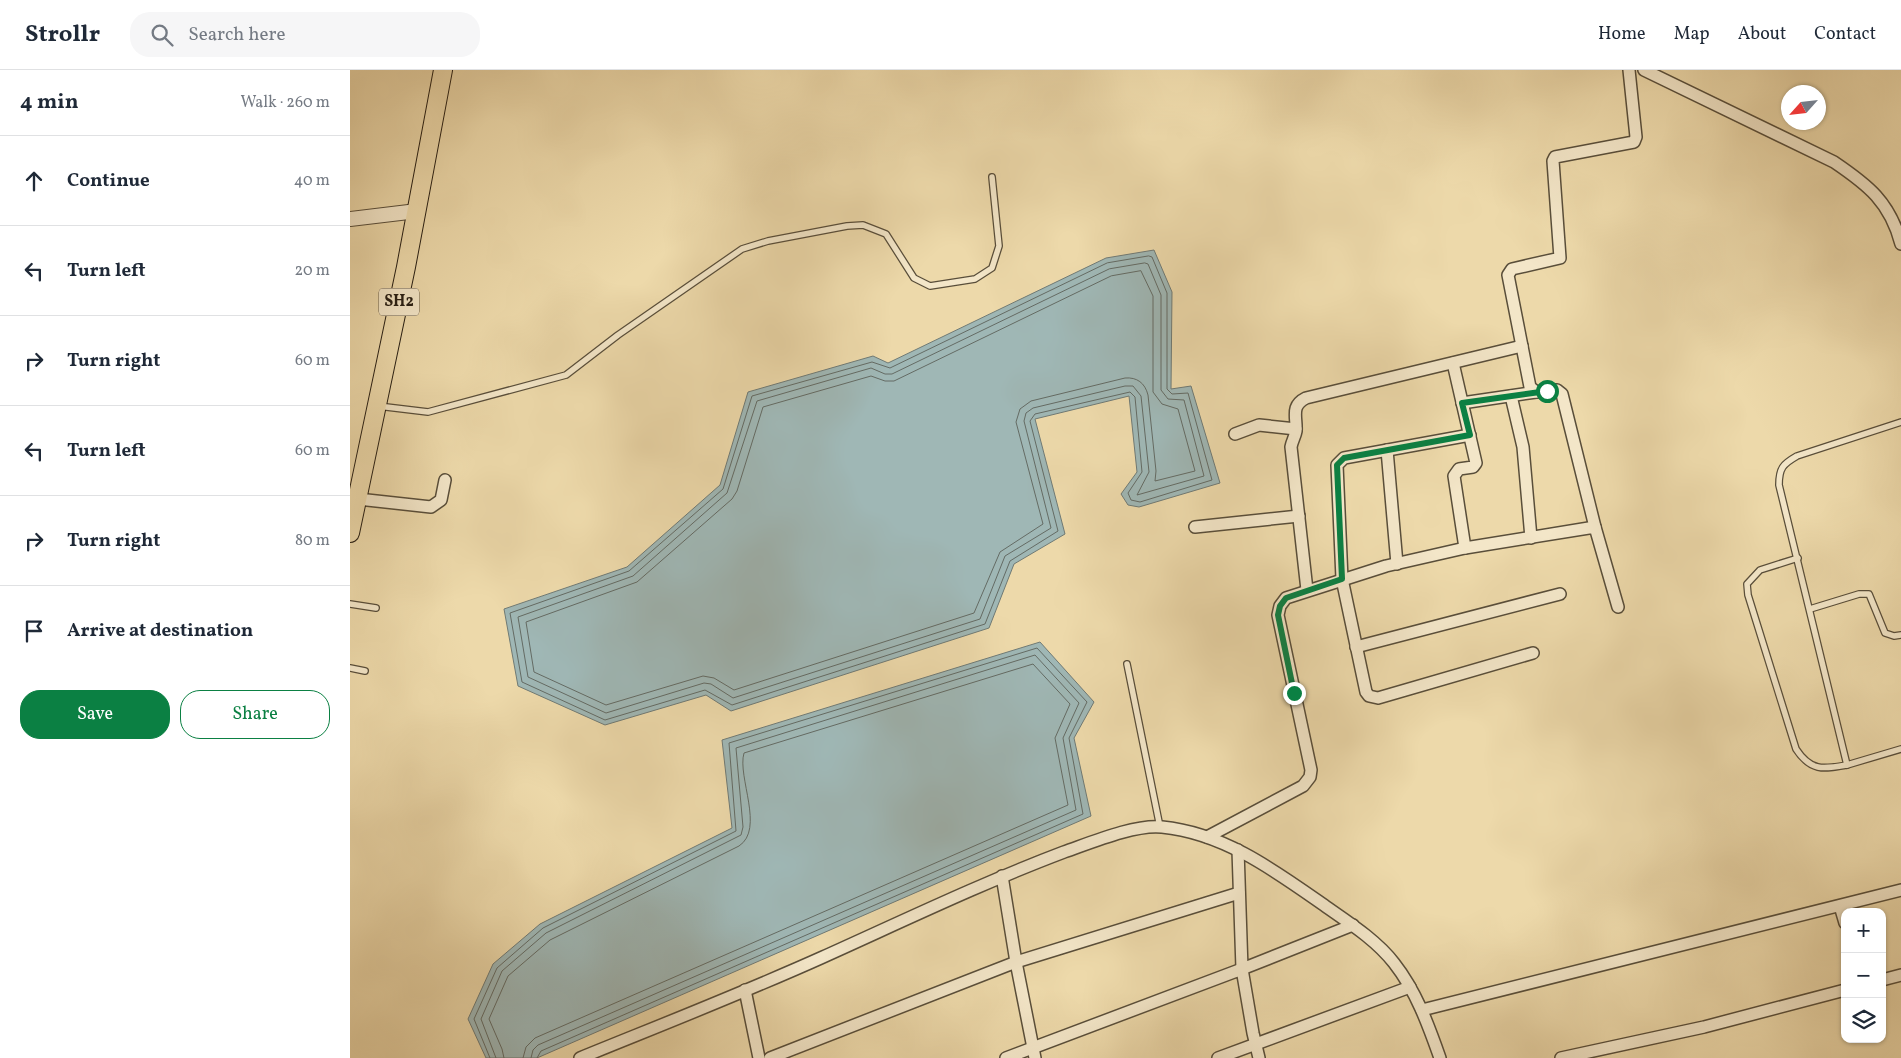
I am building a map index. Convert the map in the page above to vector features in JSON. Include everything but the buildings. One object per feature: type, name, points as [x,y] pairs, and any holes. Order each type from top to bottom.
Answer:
[{"type":"main road","name":"SH2","points":[[350,533],[417,211],[443,70]]},
{"type":"street","points":[[1536,392],[1530,387],[1509,272],[1560,258],[1553,161],[1555,157],[1634,142],[1636,137],[1629,70]]},
{"type":"street","points":[[1644,70],[1834,162],[1857,178],[1884,204],[1901,244]]},
{"type":"street","points":[[350,219],[417,211]]},
{"type":"street","points":[[1307,590],[1291,447],[1296,429],[1294,410],[1300,401],[1522,346]]},
{"type":"street","points":[[1453,363],[1470,435],[1475,466],[1459,469],[1454,476],[1465,548]]},
{"type":"street","points":[[1462,403],[1557,390],[1562,394],[1594,527],[1618,607]]},
{"type":"street","points":[[1511,396],[1523,447],[1531,538]]},
{"type":"street","points":[[1235,434],[1265,424],[1296,429]]},
{"type":"street","points":[[1470,435],[1344,458],[1337,465],[1342,579],[1366,692],[1373,698],[1533,653]]},
{"type":"street","points":[[1387,450],[1397,564]]},
{"type":"street","points":[[358,498],[431,507],[441,500],[445,480]]},
{"type":"street","points":[[1195,527],[1299,516]]},
{"type":"street","points":[[1207,837],[1303,786],[1310,777],[1311,770],[1278,615],[1280,606],[1286,598],[1342,579],[1465,548],[1594,527]]},
{"type":"street","points":[[1356,646],[1560,594]]},
{"type":"street","points":[[580,1058],[821,958],[1002,876],[1093,842],[1126,832],[1160,827],[1207,837],[1238,850],[1296,886],[1353,926],[1393,961],[1422,1010],[1440,1058]]},
{"type":"street","points":[[1238,850],[1242,969],[1255,1044],[1260,1058]]},
{"type":"street","points":[[1002,876],[1016,962],[1034,1053]]},
{"type":"street","points":[[1422,1010],[1901,890]]},
{"type":"street","points":[[770,1058],[1016,962],[1240,894]]},
{"type":"street","points":[[1006,1058],[1034,1053],[1353,926]]},
{"type":"street","points":[[1886,979],[1901,975]]},
{"type":"street","points":[[1218,1058],[1410,987]]},
{"type":"street","points":[[745,990],[759,1058]]},
{"type":"street","points":[[1561,1058],[1704,1026],[1841,991]]},
{"type":"lane","points":[[377,406],[428,412],[566,375],[618,334],[742,249],[768,241],[847,226],[863,225],[886,234],[914,278],[930,286],[975,279],[992,268],[999,246],[992,177]]},
{"type":"lane","points":[[1847,765],[1779,485],[1779,472],[1784,463],[1797,456],[1901,422]]},
{"type":"lane","points":[[1798,558],[1760,570],[1747,584],[1748,595],[1796,749],[1803,760],[1814,766],[1826,768],[1847,765],[1901,749]]},
{"type":"lane","points":[[1810,609],[1859,594],[1869,594],[1885,633],[1894,636],[1901,635]]},
{"type":"lane","points":[[350,604],[376,608]]},
{"type":"lane","points":[[1127,664],[1160,827]]},
{"type":"lane","points":[[350,668],[364,671]]},
{"type":"water","points":[[1154,250],[1172,292],[1171,389],[1191,386],[1220,483],[1139,507],[1128,505],[1121,494],[1137,472],[1129,396],[1035,419],[1065,534],[1014,564],[989,628],[731,711],[706,695],[605,725],[518,686],[504,609],[627,567],[720,485],[748,392],[873,356],[888,363],[1106,258]]},
{"type":"water","points":[[1040,642],[1094,702],[1074,738],[1091,816],[537,1058],[486,1058],[468,1019],[493,964],[540,924],[732,828],[722,740]]},
{"type":"route","points":[[1294,693],[1278,615],[1280,606],[1286,598],[1342,579],[1337,465],[1339,461],[1344,458],[1470,435],[1462,403],[1547,391]]}]
